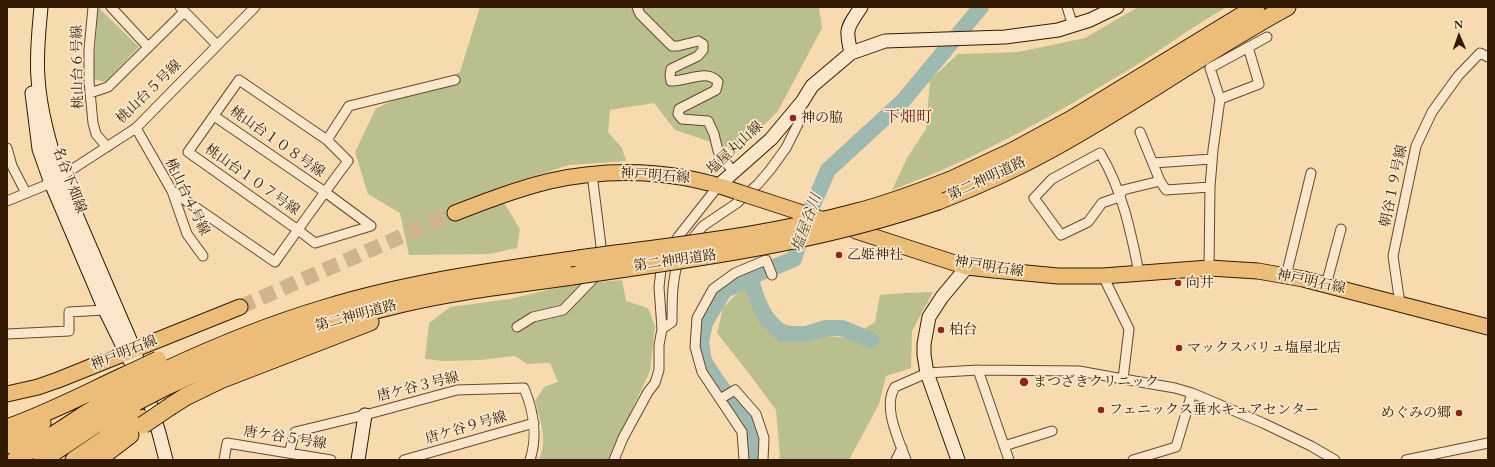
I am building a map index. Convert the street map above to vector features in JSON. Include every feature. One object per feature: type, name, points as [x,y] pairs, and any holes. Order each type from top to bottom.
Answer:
[{"type":"highway","name":"第二神明道路","points":[[42,460],[137,400],[162,373],[215,347],[297,317],[364,297],[440,280],[706,242],[821,221],[892,202],[951,180],[1014,151],[1072,119],[1256,7]]},
{"type":"highway","name":"第二神明道路","points":[[162,373],[246,352],[331,322],[405,303],[487,288],[708,256],[791,242],[864,225],[901,214],[938,201],[991,179],[1051,149],[1229,40],[1287,7]]},
{"type":"highway","points":[[1229,40],[1300,7]]},
{"type":"highway","points":[[7,428],[42,415],[94,391],[137,400],[175,402],[227,377],[382,317],[487,288]]},
{"type":"highway","points":[[74,460],[108,437],[137,400],[162,373]]},
{"type":"highway","points":[[7,446],[94,391]]},
{"type":"highway","name":"第二神明道路","points":[[15,460],[56,432],[137,400]]},
{"type":"highway","points":[[97,460],[137,400]]},
{"type":"main road","name":"神戸明石線","points":[[455,213],[521,189],[592,174],[633,172],[675,175],[719,185],[967,267],[1058,276],[1103,276],[1209,268],[1258,271],[1326,285],[1488,327]]},
{"type":"main road","name":"神戸明石線","points":[[7,394],[38,387],[240,307]]},
{"type":"street","name":"名谷下畑線","points":[[34,7],[30,58],[32,100],[39,148],[56,180],[130,350]]},
{"type":"street","name":"名谷下畑線","points":[[40,7],[38,78],[42,110],[52,150],[56,180],[105,310],[130,350]]},
{"type":"street","name":"桃山台６号線","points":[[93,7],[89,50],[90,93],[93,123],[96,134],[107,147]]},
{"type":"street","points":[[111,7],[148,47]]},
{"type":"street","points":[[637,7],[640,14],[672,46],[698,41],[702,44],[703,50],[698,56],[671,69],[670,75],[672,82],[678,82],[706,75],[714,78],[718,82],[716,90],[679,109],[678,114],[682,119],[708,121],[714,134],[718,151],[733,172]]},
{"type":"street","points":[[851,53],[847,35],[848,27],[861,7]]},
{"type":"street","points":[[1067,7],[1073,26]]},
{"type":"street","name":"塩屋丸山線","points":[[614,460],[623,438],[648,392],[655,383],[659,370],[659,345],[662,329],[659,287],[661,270],[668,254],[678,237],[719,185],[771,139],[802,102],[812,86],[851,53],[885,41],[1005,38],[1058,30],[1073,26],[1090,20],[1117,7]]},
{"type":"street","name":"桃山台５号線","points":[[7,201],[56,180],[136,128],[251,8]]},
{"type":"street","points":[[90,93],[108,87],[148,47],[182,9],[217,45]]},
{"type":"street","points":[[1209,268],[1210,187],[1220,99],[1210,68],[1267,37]]},
{"type":"street","points":[[1220,99],[1259,84],[1248,47]]},
{"type":"street","name":"朝谷１９号線","points":[[1400,304],[1393,256],[1416,146],[1432,112],[1458,76],[1480,53],[1488,57]]},
{"type":"street","name":"桃山台１０７号線","points":[[172,191],[275,262],[298,230],[325,192],[348,160],[327,140],[239,80],[188,152],[298,230]]},
{"type":"street","points":[[327,140],[349,106],[455,80]]},
{"type":"street","points":[[662,329],[672,322],[672,292],[680,255],[702,226],[737,203],[758,184],[770,170],[786,148],[798,124],[802,102]]},
{"type":"street","name":"桃山台１０８号線","points":[[214,116],[325,192],[370,226],[315,243],[298,230]]},
{"type":"street","name":"桃山台４号線","points":[[136,128],[172,191],[187,234],[203,256]]},
{"type":"street","points":[[1140,132],[1160,181],[1166,190],[1210,187]]},
{"type":"street","points":[[7,148],[9,167],[26,193]]},
{"type":"street","points":[[1139,273],[1128,220],[1119,196],[1108,165],[1100,153],[1052,179],[1034,198],[1061,234],[1088,222],[1102,204],[1119,196],[1123,190],[1160,181]]},
{"type":"street","points":[[1153,163],[1212,159]]},
{"type":"street","points":[[1286,276],[1311,173]]},
{"type":"street","points":[[516,327],[534,317],[563,310],[593,279],[600,264],[601,246],[592,174]]},
{"type":"street","points":[[1326,285],[1341,229]]},
{"type":"street","points":[[744,460],[742,432],[702,372],[694,347],[698,318],[713,289],[735,273],[766,260],[772,275]]},
{"type":"street","points":[[958,460],[927,373],[924,344],[930,317],[942,297],[967,267]]},
{"type":"street","points":[[1103,276],[1130,329],[1123,379]]},
{"type":"street","points":[[7,334],[69,331],[69,312],[105,310]]},
{"type":"street","points":[[130,350],[137,400],[159,433],[166,460]]},
{"type":"street","points":[[978,370],[1009,460]]},
{"type":"street","points":[[906,460],[889,410],[894,387],[927,373],[978,370],[1079,371],[1175,388],[1192,393],[1263,423],[1311,446],[1335,460]]},
{"type":"street","name":"唐ケ谷３号線","points":[[365,415],[457,390],[524,388],[534,423],[534,446],[530,460]]},
{"type":"street","points":[[720,399],[735,390],[756,414],[764,438],[763,460]]},
{"type":"street","points":[[1133,460],[1176,447],[1192,393]]},
{"type":"street","points":[[289,453],[295,432],[365,415],[358,460]]},
{"type":"street","name":"唐ケ谷９号線","points":[[404,460],[534,423]]},
{"type":"street","points":[[1004,446],[1052,431]]},
{"type":"street","name":"唐ケ谷５号線","points":[[224,460],[227,443],[332,460]]},
{"type":"street","points":[[1406,460],[1488,443]]},
{"type":"street","points":[[896,460],[902,448]]},
{"type":"green space","points":[[98,7],[139,47],[105,82],[93,79]]},
{"type":"green space","points":[[480,7],[819,7],[822,28],[778,111],[738,151],[675,130],[654,103],[610,110],[608,132],[622,148],[626,161],[569,165],[509,184],[503,201],[520,229],[517,248],[489,254],[409,255],[400,213],[368,194],[355,152],[376,108],[460,72]]},
{"type":"green space","points":[[1138,7],[1227,7],[1195,26],[1143,61],[1052,115],[957,163],[892,190],[907,158],[926,129],[930,80],[958,54],[1018,52],[1085,38]]},
{"type":"green space","points":[[622,280],[626,301],[648,308],[655,326],[650,371],[609,460],[538,460],[543,446],[543,438],[541,423],[535,401],[544,387],[558,382],[550,363],[527,364],[515,356],[481,360],[442,361],[425,359],[429,323],[450,307],[510,299],[573,284]]},
{"type":"green space","points":[[758,282],[767,305],[781,323],[828,336],[850,338],[875,322],[880,295],[933,292],[912,331],[911,368],[886,376],[879,404],[849,460],[778,460],[780,456],[776,410],[717,333],[723,308],[742,288]]},
{"type":"waterway","name":"塩屋谷川","points":[[755,460],[755,444],[749,426],[704,361],[701,342],[705,323],[724,291],[750,277],[794,259],[808,216],[828,170],[902,102],[981,7]]},
{"type":"waterway","points":[[750,277],[757,299],[766,318],[782,334],[806,334],[826,328],[842,328],[871,340]]},
{"type":"tunnel","points":[[240,307],[455,213]]},
{"type":"place","name":"神の脇","points":[[793,118]]},
{"type":"place","name":"乙姫神社","points":[[839,255]]},
{"type":"place","name":"向井","points":[[1178,283]]},
{"type":"place","name":"柏台","points":[[941,330]]},
{"type":"place","name":"マックスバリュ塩屋北店","points":[[1179,348]]},
{"type":"place","name":"まつざきクリニック","points":[[1024,382]]},
{"type":"place","name":"フェニックス垂水キュアセンター","points":[[1101,410]]},
{"type":"place","name":"めぐみの郷","points":[[1459,413]]},
{"type":"district","name":"下畑町","points":[[908,118]]}]
